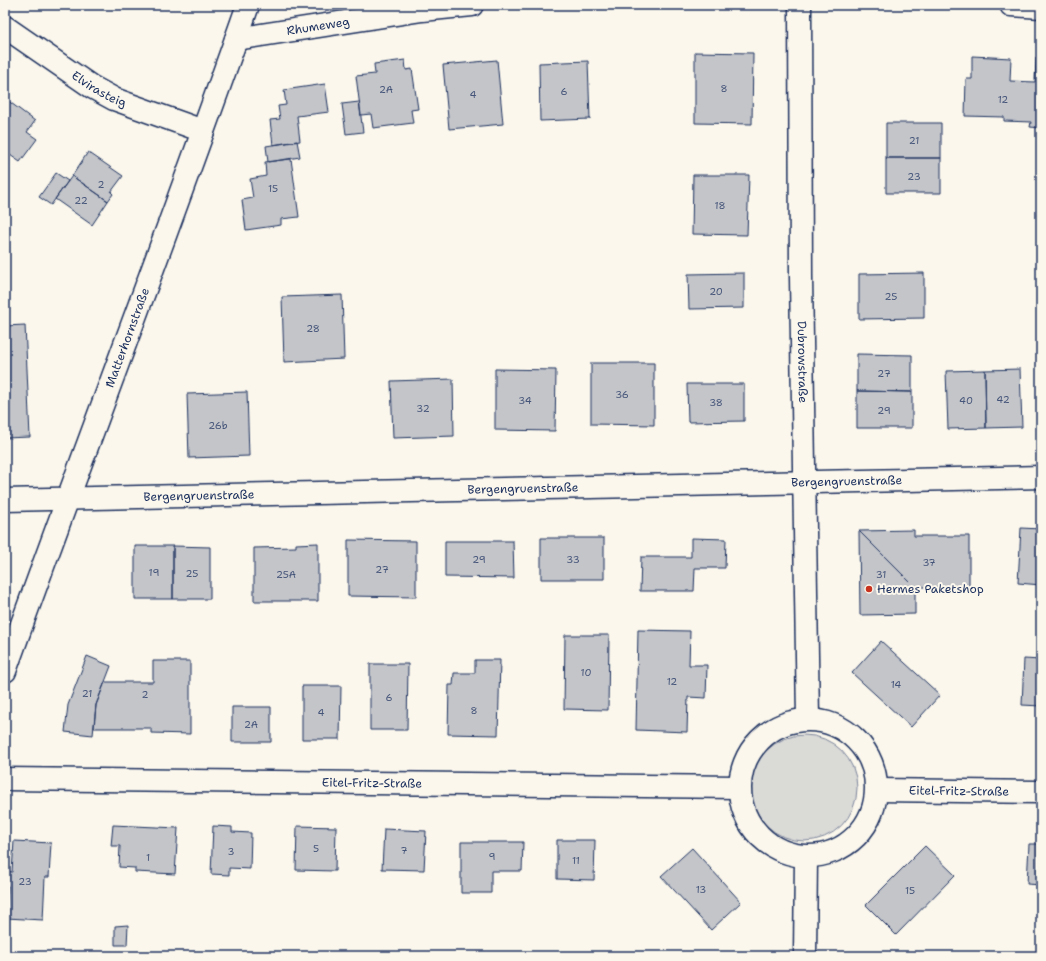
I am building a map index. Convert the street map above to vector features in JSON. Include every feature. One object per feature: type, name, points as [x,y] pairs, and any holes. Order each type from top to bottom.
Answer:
[{"type":"street","name":"Matterhornstraße","points":[[5,671],[248,5]]},
{"type":"street","name":"Rhumeweg","points":[[236,39],[422,10],[472,5]]},
{"type":"street","name":"Dubrowstraße","points":[[800,5],[804,482],[808,719]]},
{"type":"street","points":[[1011,5],[1041,7]]},
{"type":"street","name":"Elvirasteig","points":[[5,27],[92,87],[114,99],[203,131]]},
{"type":"street","name":"Bergengruenstraße","points":[[5,500],[1041,477]]},
{"type":"street","points":[[808,719],[827,722],[848,732],[864,747],[874,767],[877,790],[873,810],[863,829],[848,844],[829,853],[806,857],[785,853],[766,842],[752,827],[742,808],[739,787],[743,766],[753,747],[768,732],[787,722],[808,719]]},
{"type":"street","name":"Eitel-Fritz-Straße","points":[[5,779],[739,787]]},
{"type":"street","name":"Eitel-Fritz-Straße","points":[[877,790],[1041,792]]},
{"type":"street","points":[[805,956],[806,857]]},
{"type":"shaded area","points":[[804,735],[824,739],[841,751],[853,768],[857,788],[853,808],[841,825],[824,837],[804,841],[784,837],[767,825],[755,808],[751,788],[755,768],[767,751],[784,739]]},
{"type":"building","points":[[695,52],[753,53],[752,124],[695,123]]},
{"type":"building","points":[[972,56],[1011,58],[1010,81],[1035,82],[1036,58],[1041,59],[1041,128],[1030,127],[1031,122],[1004,121],[1004,117],[965,116],[966,79],[972,79]]},
{"type":"building","points":[[405,60],[406,70],[412,69],[418,109],[411,110],[413,123],[373,128],[371,114],[361,115],[356,76],[375,74],[374,64]]},
{"type":"building","points":[[497,60],[503,124],[449,129],[443,65]]},
{"type":"building","points":[[588,61],[590,119],[540,121],[539,63]]},
{"type":"building","points":[[325,84],[329,112],[297,116],[300,141],[273,145],[270,120],[280,119],[278,106],[286,105],[284,90]]},
{"type":"building","points":[[7,100],[35,121],[27,132],[37,139],[20,162],[10,155],[5,162],[5,103]]},
{"type":"building","points":[[359,102],[363,132],[346,134],[342,104]]},
{"type":"building","points":[[886,123],[941,123],[941,158],[886,158]]},
{"type":"building","points":[[297,141],[300,157],[268,162],[266,146]]},
{"type":"building","points":[[88,152],[123,176],[111,192],[113,194],[108,201],[72,176]]},
{"type":"building","points":[[886,158],[941,158],[941,193],[886,193]]},
{"type":"building","points":[[291,159],[299,217],[281,219],[281,225],[246,230],[242,200],[253,198],[250,179],[266,176],[265,162]]},
{"type":"building","points":[[56,173],[68,181],[51,205],[39,197]]},
{"type":"building","points":[[693,175],[749,175],[747,235],[692,234]]},
{"type":"building","points":[[72,176],[108,201],[92,225],[55,199]]},
{"type":"building","points":[[744,273],[744,308],[689,309],[688,274]]},
{"type":"building","points":[[924,273],[924,318],[859,319],[859,274]]},
{"type":"building","points":[[342,295],[344,359],[284,362],[282,297]]},
{"type":"building","points":[[25,325],[30,437],[5,438],[5,326]]},
{"type":"building","points":[[857,354],[912,355],[912,392],[857,391]]},
{"type":"building","points":[[591,363],[654,363],[654,425],[591,424]]},
{"type":"building","points":[[495,369],[556,370],[555,431],[495,430]]},
{"type":"building","points":[[1020,369],[1022,427],[986,428],[985,370]]},
{"type":"building","points":[[985,370],[986,428],[948,429],[946,371]]},
{"type":"building","points":[[453,379],[454,436],[393,438],[391,381]]},
{"type":"building","points":[[687,384],[744,384],[744,421],[688,422]]},
{"type":"building","points":[[857,391],[912,392],[912,428],[857,428]]},
{"type":"building","points":[[247,392],[249,456],[189,458],[187,394]]},
{"type":"building","points":[[1021,528],[1041,529],[1041,585],[1018,583]]},
{"type":"building","points":[[914,530],[914,536],[969,536],[969,587],[915,587],[859,531]]},
{"type":"building","points":[[859,531],[915,587],[915,614],[860,615]]},
{"type":"building","points":[[541,538],[604,538],[604,579],[541,579]]},
{"type":"building","points":[[691,538],[726,539],[725,568],[695,568],[694,591],[640,591],[641,557],[691,557]]},
{"type":"building","points":[[348,540],[416,541],[416,597],[348,596]]},
{"type":"building","points":[[445,541],[513,541],[514,578],[445,577]]},
{"type":"building","points":[[318,543],[318,601],[254,601],[254,548],[296,547],[296,544]]},
{"type":"building","points":[[135,546],[173,546],[173,599],[135,599]]},
{"type":"building","points":[[173,546],[210,547],[210,599],[173,599]]},
{"type":"building","points":[[638,630],[690,631],[689,665],[707,665],[706,698],[688,697],[687,732],[636,730]]},
{"type":"building","points":[[565,635],[609,635],[608,710],[564,709]]},
{"type":"building","points":[[881,641],[940,695],[911,727],[852,673]]},
{"type":"building","points":[[87,656],[111,666],[96,705],[93,735],[65,732],[68,705]]},
{"type":"building","points":[[1024,659],[1041,660],[1041,706],[1022,705]]},
{"type":"building","points":[[475,660],[500,660],[498,735],[448,734],[449,685],[453,685],[454,673],[475,673]]},
{"type":"building","points":[[153,661],[190,661],[190,734],[151,733],[151,728],[94,728],[96,705],[105,682],[153,682]]},
{"type":"building","points":[[370,664],[408,664],[407,730],[370,730]]},
{"type":"building","points":[[302,686],[341,686],[340,739],[302,739]]},
{"type":"building","points":[[232,707],[271,707],[271,742],[232,742]]},
{"type":"building","points":[[113,825],[178,828],[175,874],[135,872],[135,868],[119,867],[120,846],[111,846]]},
{"type":"building","points":[[213,826],[232,827],[232,832],[251,833],[250,869],[229,868],[229,875],[211,874]]},
{"type":"building","points":[[297,826],[336,827],[335,871],[296,870]]},
{"type":"building","points":[[384,829],[426,831],[424,870],[382,869]]},
{"type":"building","points":[[557,840],[595,840],[594,880],[557,879]]},
{"type":"building","points":[[14,841],[51,843],[49,877],[45,877],[43,920],[6,918],[8,886],[5,885],[5,871],[12,872]]},
{"type":"building","points":[[461,842],[523,842],[522,871],[491,871],[491,893],[461,893]]},
{"type":"building","points":[[1029,844],[1041,844],[1041,885],[1027,884]]},
{"type":"building","points":[[925,846],[955,875],[896,935],[866,905]]},
{"type":"building","points":[[692,848],[741,902],[711,930],[661,876]]},
{"type":"building","points":[[128,925],[127,945],[115,945],[115,926]]},
{"type":"building","points":[[857,954],[882,956],[857,956]]},
{"type":"place","name":"Hermes Paketshop","points":[[869,589]]}]
